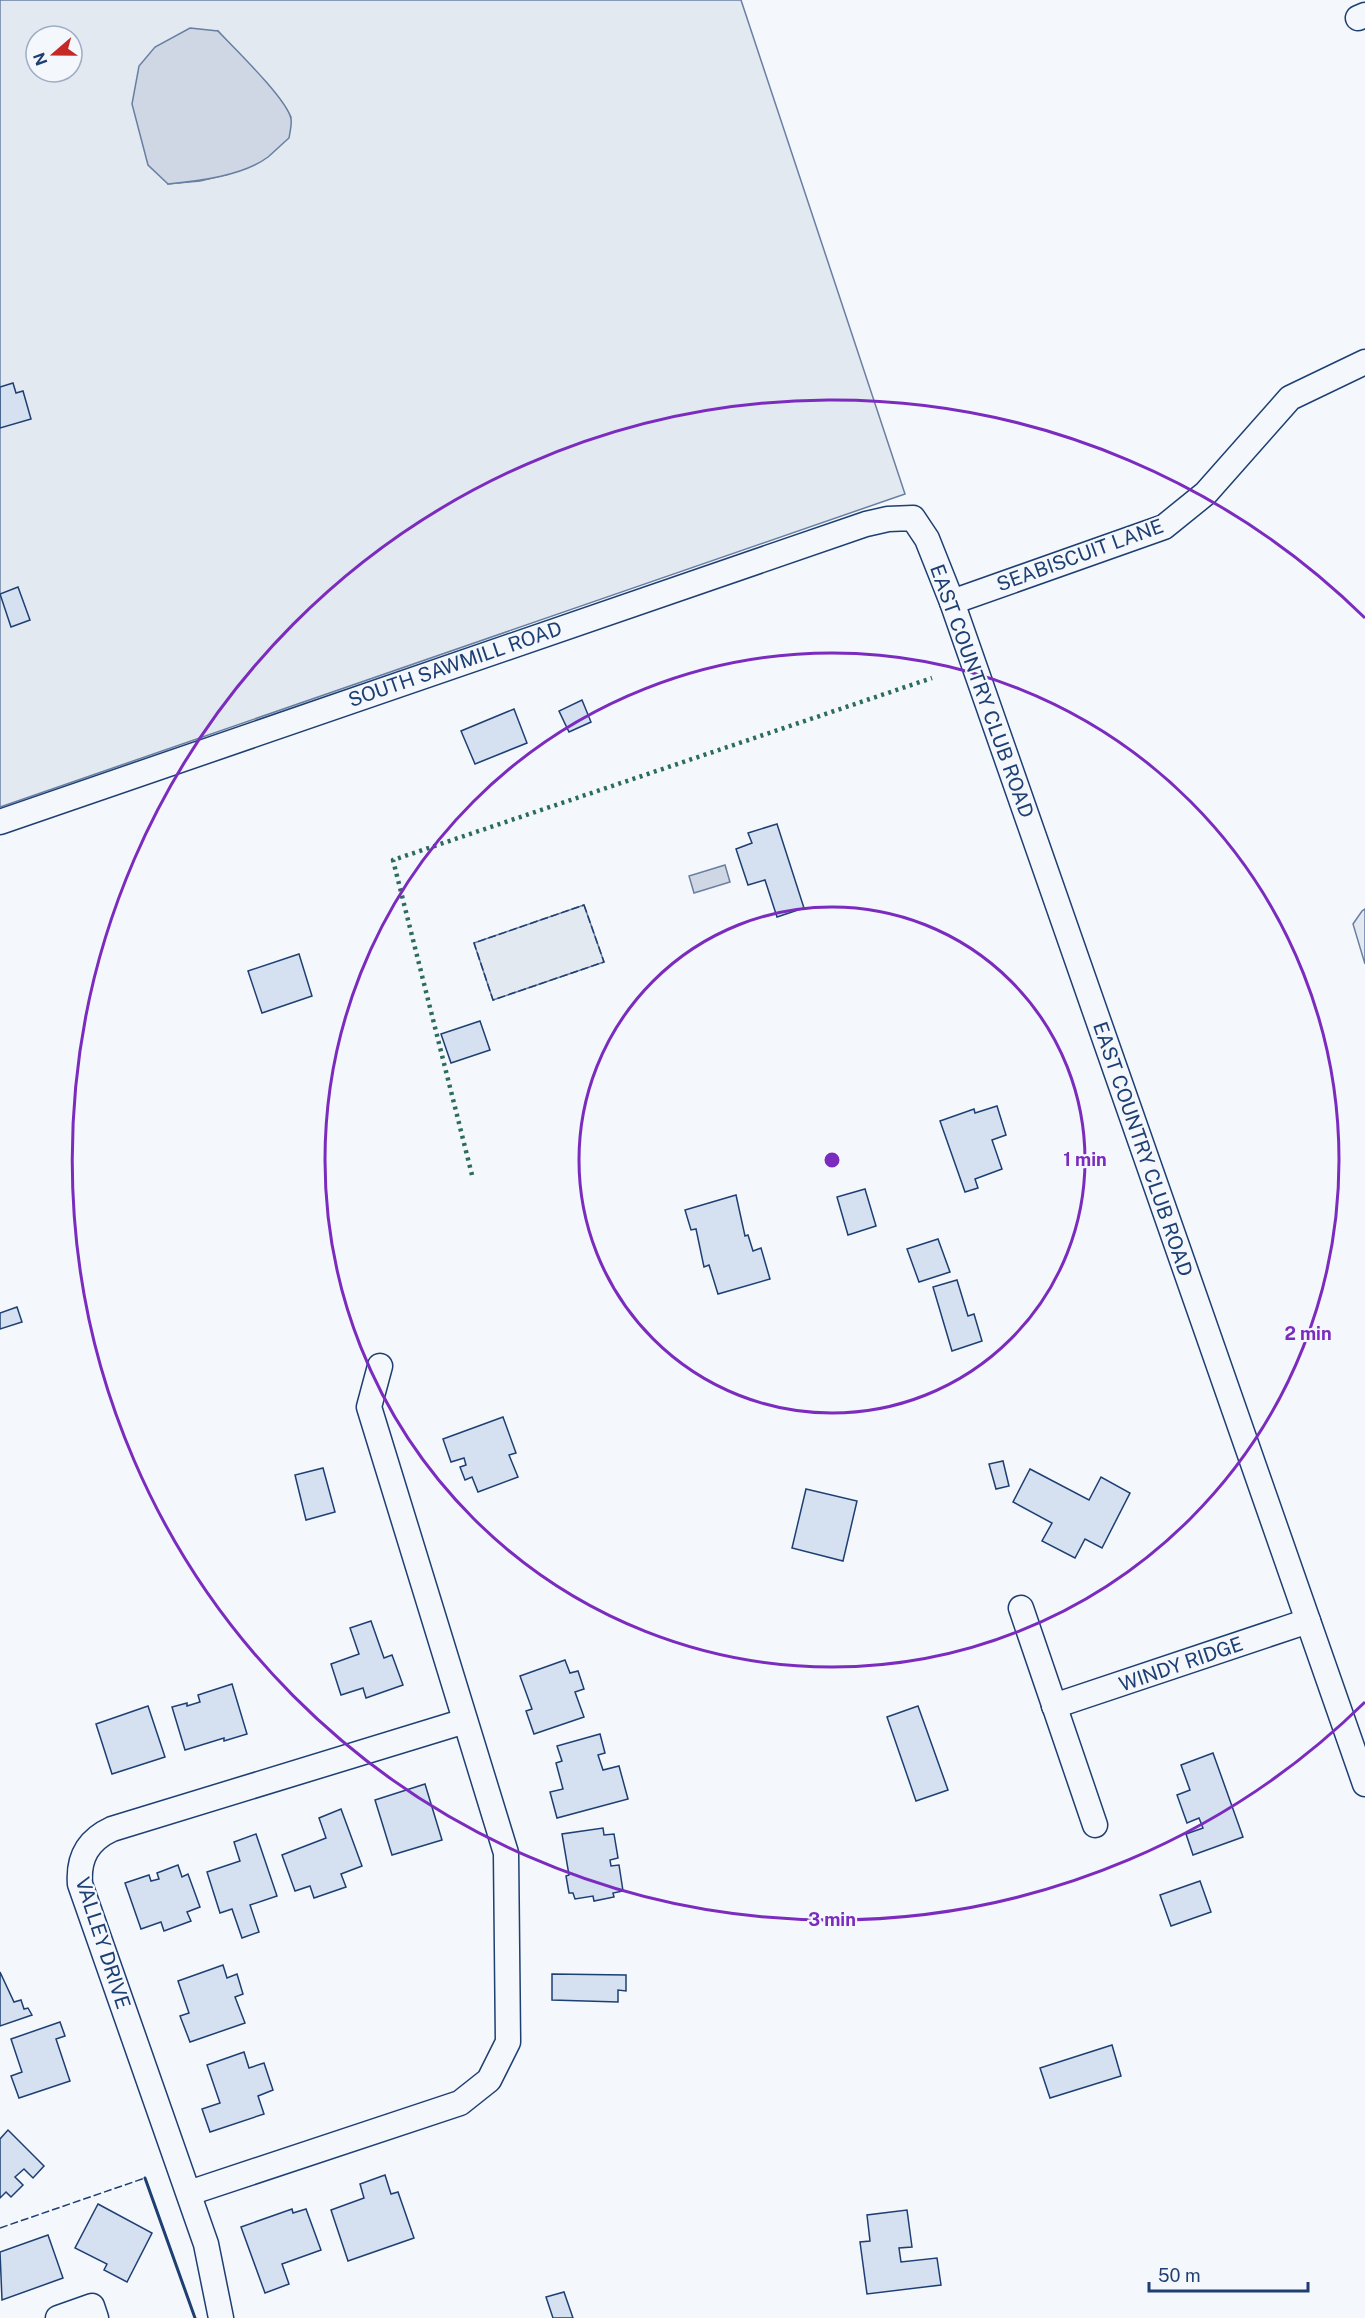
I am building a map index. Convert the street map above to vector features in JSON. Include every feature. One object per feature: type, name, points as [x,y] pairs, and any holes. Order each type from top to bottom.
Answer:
[{"type":"street","name":"SEABISCUIT LANE","points":[[952,602],[1164,527],[1206,494],[1290,398],[1365,362]]},
{"type":"street","name":"EAST COUNTRY CLUB ROAD","points":[[913,518],[927,539],[952,602],[1365,1784]]},
{"type":"street","name":"SOUTH SAWMILL ROAD","points":[[0,822],[866,524],[888,519],[913,518]]},
{"type":"street","points":[[189,2193],[460,2103],[489,2080],[508,2042],[506,1853],[369,1407],[380,1366]]},
{"type":"street","points":[[1021,1608],[1095,1825]]},
{"type":"street","name":"WINDY RIDGE","points":[[1054,1706],[1308,1621]]},
{"type":"street","name":"VALLEY DRIVE","points":[[220,2318],[206,2244],[80,1884],[79,1870],[88,1846],[102,1833],[123,1826],[465,1721]]},
{"type":"street","points":[[58,2318],[92,2306],[96,2318]]},
{"type":"shaded area","points":[[0,0],[741,0],[905,494],[0,807]],"holes":[[[218,31],[281,101],[291,117],[229,174],[200,181],[168,184]]]},
{"type":"shaded area","points":[[190,28],[218,31],[280,99],[288,110],[291,128],[289,138],[268,157],[246,169],[220,176],[168,184],[148,165],[132,104],[139,66],[155,47]]},
{"type":"shaded area","points":[[725,865],[730,882],[694,893],[689,876]]},
{"type":"shaded area","points":[[584,905],[604,962],[493,1000],[474,943]]},
{"type":"shaded area","points":[[1365,909],[1365,964],[1353,924]]},
{"type":"building","points":[[13,383],[16,393],[23,391],[31,419],[0,428],[0,387]]},
{"type":"building","points":[[18,587],[30,620],[11,627],[0,594]]},
{"type":"building","points":[[582,700],[591,722],[569,732],[559,711]]},
{"type":"building","points":[[514,709],[527,743],[475,764],[461,731]]},
{"type":"building","points":[[777,824],[804,908],[777,917],[765,880],[748,885],[736,849],[752,843],[748,833]]},
{"type":"building","points":[[299,954],[312,996],[262,1013],[248,971]]},
{"type":"building","points":[[480,1021],[490,1050],[451,1063],[441,1034]]},
{"type":"building","points":[[997,1106],[1006,1135],[992,1140],[1002,1169],[975,1179],[978,1188],[965,1192],[940,1121],[974,1109],[975,1113]]},
{"type":"building","points":[[865,1189],[876,1226],[848,1235],[837,1197]]},
{"type":"building","points":[[736,1195],[745,1236],[748,1235],[753,1251],[761,1248],[770,1279],[718,1294],[709,1265],[704,1267],[696,1229],[691,1230],[685,1210]]},
{"type":"building","points":[[938,1239],[950,1272],[919,1282],[907,1249]]},
{"type":"building","points":[[957,1280],[968,1316],[974,1314],[982,1341],[952,1351],[933,1287]]},
{"type":"building","points":[[17,1307],[22,1322],[0,1329],[0,1313]]},
{"type":"building","points":[[503,1417],[516,1453],[509,1455],[518,1477],[478,1492],[472,1477],[465,1480],[460,1467],[466,1465],[464,1458],[451,1462],[443,1439]]},
{"type":"building","points":[[1003,1461],[1009,1486],[996,1489],[989,1464]]},
{"type":"building","points":[[323,1468],[335,1512],[306,1520],[295,1475]]},
{"type":"building","points":[[1030,1469],[1089,1500],[1101,1477],[1130,1493],[1102,1548],[1085,1539],[1075,1558],[1042,1541],[1052,1523],[1013,1502]]},
{"type":"building","points":[[806,1489],[857,1501],[843,1561],[792,1548]]},
{"type":"building","points":[[371,1621],[384,1658],[392,1655],[403,1685],[366,1698],[363,1688],[341,1695],[331,1664],[359,1654],[350,1628]]},
{"type":"building","points":[[565,1660],[570,1673],[578,1671],[584,1689],[575,1692],[584,1717],[534,1734],[526,1711],[532,1709],[520,1676]]},
{"type":"building","points":[[232,1684],[247,1734],[224,1741],[224,1738],[185,1750],[172,1707],[200,1702],[198,1695]]},
{"type":"building","points":[[148,1706],[165,1757],[112,1774],[96,1724]]},
{"type":"building","points":[[918,1706],[948,1790],[916,1801],[887,1717]]},
{"type":"building","points":[[600,1734],[605,1753],[598,1755],[603,1770],[619,1766],[628,1799],[557,1818],[550,1792],[563,1789],[556,1763],[562,1761],[557,1746]]},
{"type":"building","points":[[1213,1753],[1243,1837],[1193,1855],[1186,1834],[1203,1828],[1199,1818],[1187,1823],[1177,1795],[1190,1790],[1181,1765]]},
{"type":"building","points":[[425,1784],[442,1840],[392,1855],[375,1800]]},
{"type":"building","points":[[341,1809],[362,1866],[341,1874],[346,1887],[314,1898],[310,1886],[295,1891],[282,1855],[326,1838],[319,1818]]},
{"type":"building","points":[[603,1828],[604,1835],[614,1834],[618,1858],[610,1860],[611,1866],[619,1865],[623,1891],[613,1893],[614,1897],[594,1901],[593,1896],[575,1899],[573,1893],[569,1893],[566,1876],[569,1875],[562,1834]]},
{"type":"building","points":[[256,1834],[277,1896],[250,1905],[259,1932],[242,1938],[232,1909],[220,1913],[207,1872],[240,1861],[234,1842]]},
{"type":"building","points":[[178,1865],[182,1877],[188,1874],[200,1907],[187,1912],[191,1921],[164,1931],[161,1922],[141,1929],[125,1883],[149,1875],[151,1881],[159,1879],[157,1873]]},
{"type":"building","points":[[1200,1881],[1211,1912],[1171,1926],[1160,1895]]},
{"type":"building","points":[[223,1965],[227,1978],[237,1974],[243,1994],[235,1997],[245,2023],[190,2042],[180,2016],[189,2013],[178,1981]]},
{"type":"building","points":[[0,1972],[14,2002],[21,2000],[24,2009],[28,2008],[32,2015],[0,2026]]},
{"type":"building","points":[[552,1974],[626,1975],[626,1991],[618,1990],[618,2002],[552,2000]]},
{"type":"building","points":[[60,2022],[65,2036],[56,2039],[70,2081],[19,2098],[11,2076],[22,2072],[11,2039]]},
{"type":"building","points":[[1112,2045],[1121,2076],[1050,2098],[1040,2068]]},
{"type":"building","points":[[244,2052],[249,2068],[264,2063],[273,2090],[258,2096],[264,2114],[210,2132],[202,2109],[220,2103],[207,2065]]},
{"type":"building","points":[[8,2130],[44,2166],[33,2178],[24,2169],[15,2177],[23,2185],[11,2197],[6,2192],[0,2198],[0,2139]]},
{"type":"building","points":[[385,2175],[391,2194],[398,2192],[414,2238],[348,2261],[331,2210],[364,2198],[360,2184]]},
{"type":"building","points":[[98,2204],[152,2233],[127,2282],[104,2270],[107,2264],[75,2248]]},
{"type":"building","points":[[292,2209],[293,2213],[306,2209],[321,2250],[282,2264],[289,2284],[265,2293],[241,2227]]},
{"type":"building","points":[[907,2210],[912,2247],[899,2248],[901,2262],[937,2258],[941,2285],[867,2294],[860,2242],[870,2241],[867,2215]]},
{"type":"building","points":[[48,2235],[63,2278],[2,2300],[0,2252]]},
{"type":"building","points":[[564,2292],[573,2318],[553,2318],[546,2297]]},
{"type":"hedge","points":[[472,1175],[393,860],[932,678]]},
{"type":"fence","points":[[584,905],[604,962],[493,1000],[474,943],[584,905]]},
{"type":"fence","points":[[0,2228],[145,2178]]},
{"type":"wall","points":[[145,2178],[195,2318]]}]
